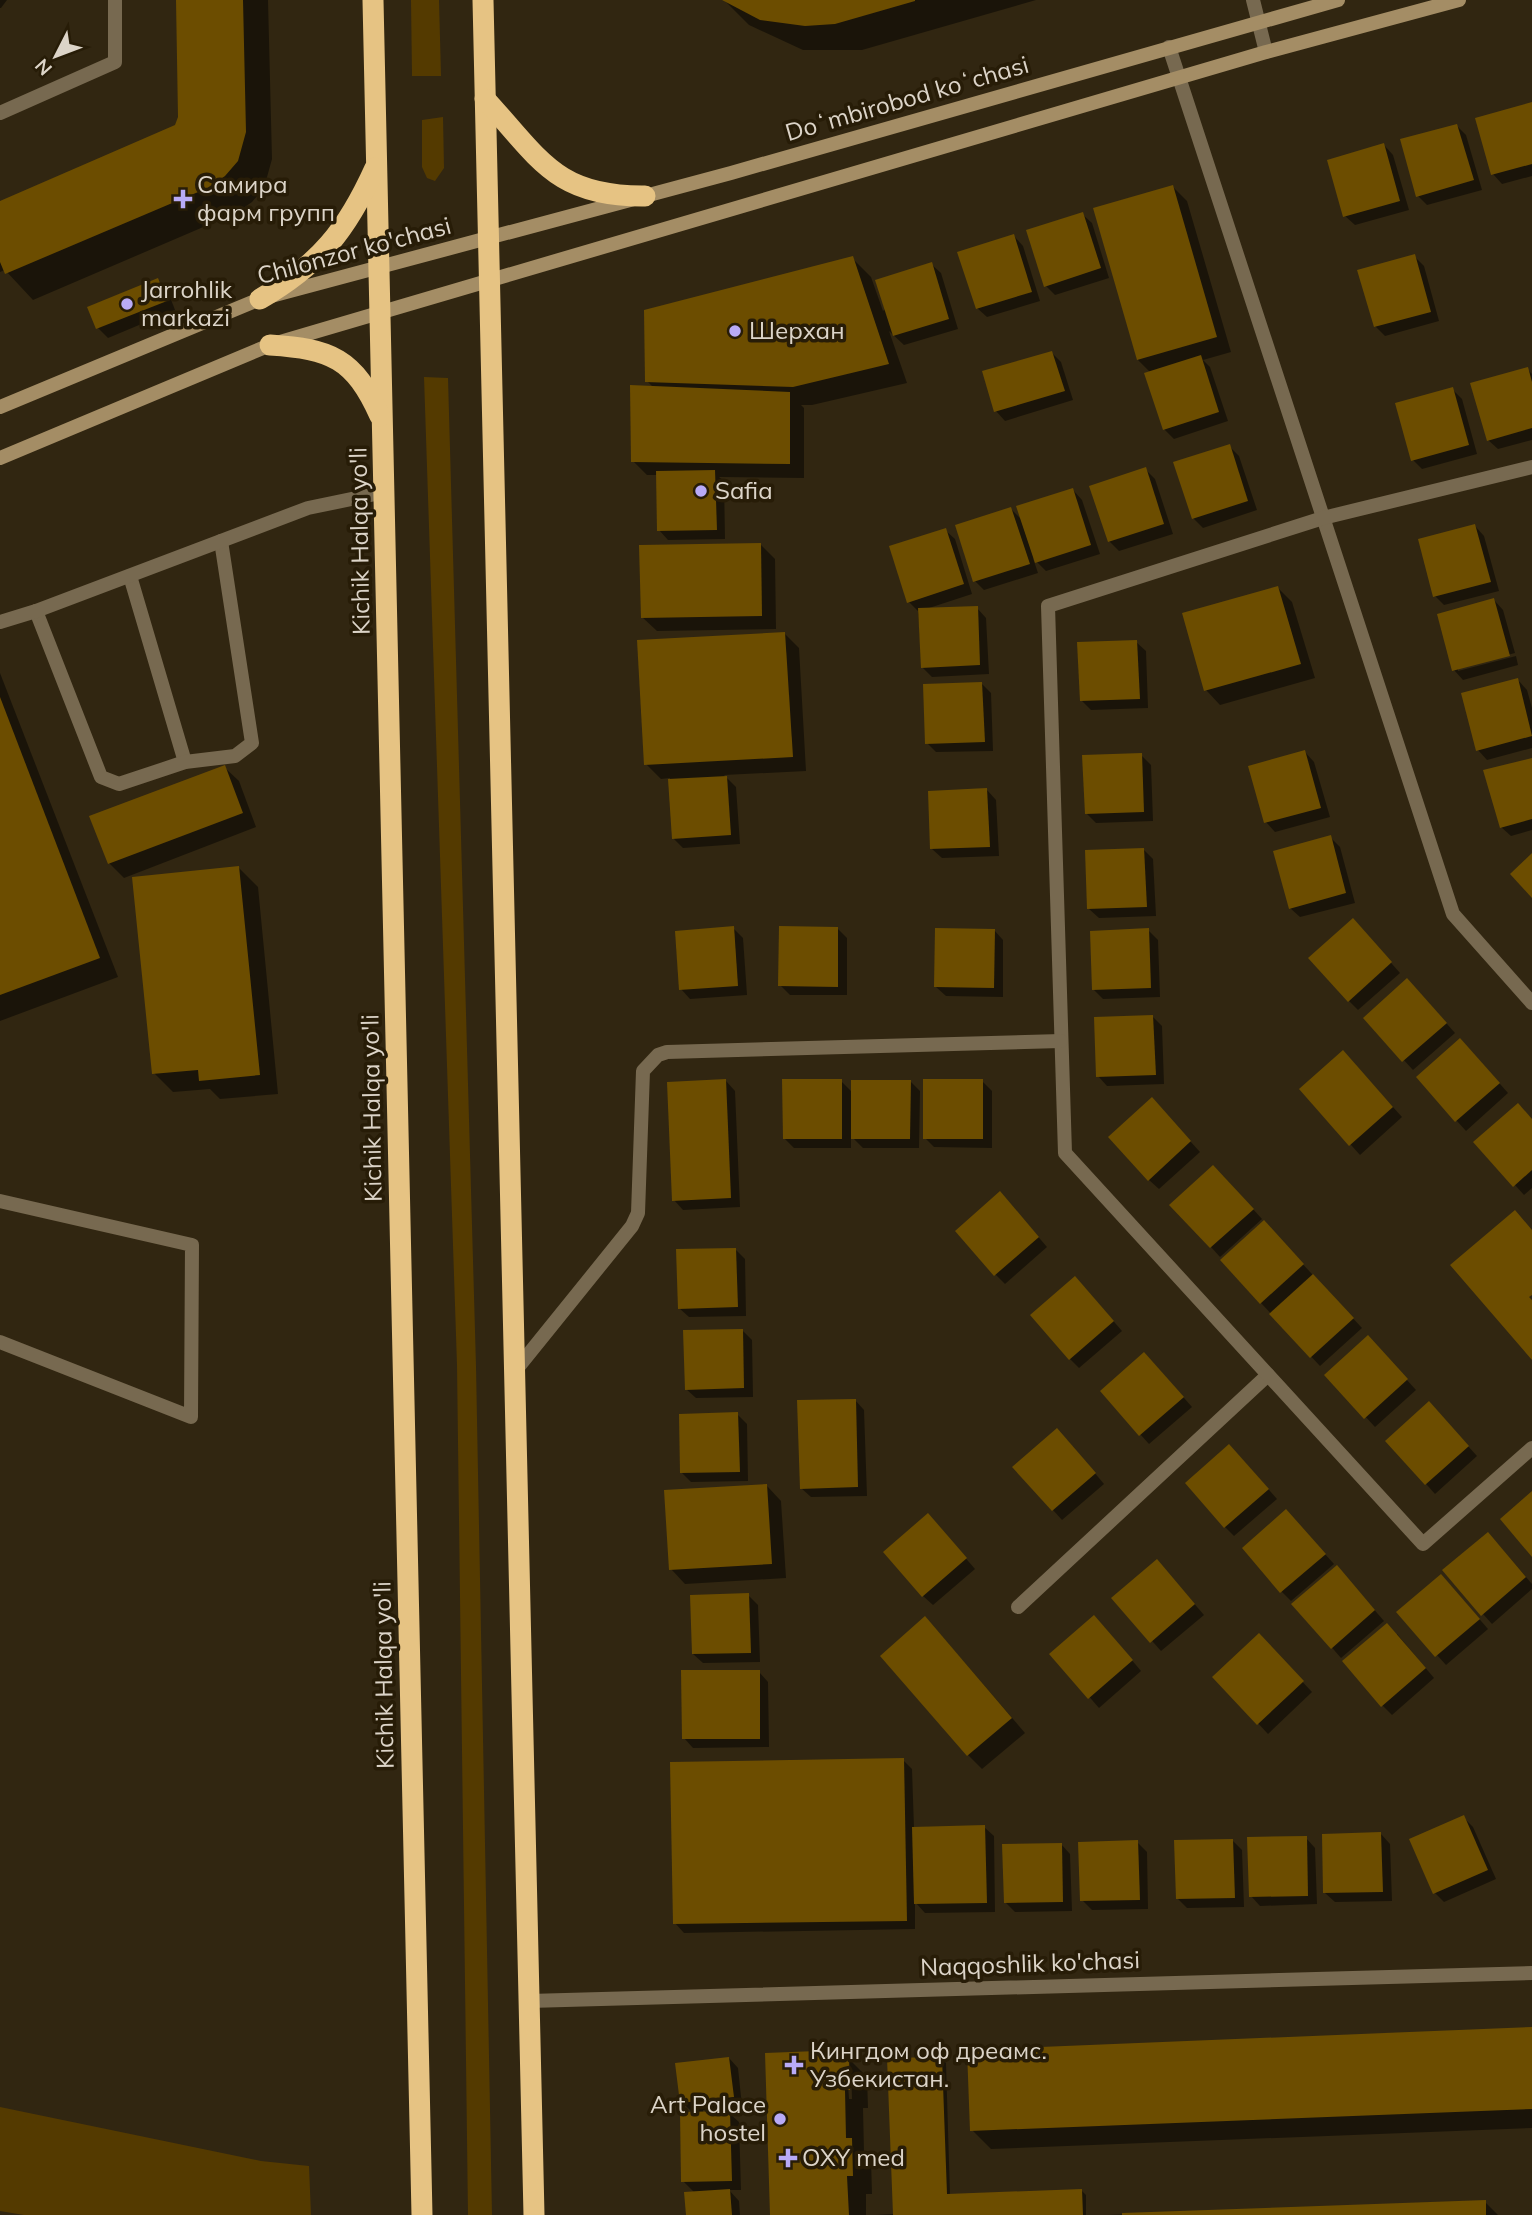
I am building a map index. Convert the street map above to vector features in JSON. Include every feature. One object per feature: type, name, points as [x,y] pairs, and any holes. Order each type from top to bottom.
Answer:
[{"type":"highway","name":"Kichik Halqa yo'li","points":[[373,0],[422,2215]]},
{"type":"highway","points":[[483,0],[534,2215]]},
{"type":"highway","points":[[485,99],[541,159],[567,182],[590,192],[645,196]]},
{"type":"highway","points":[[261,299],[312,264],[334,242],[352,216],[378,163]]},
{"type":"highway","points":[[270,345],[310,349],[348,365],[366,385],[384,424]]},
{"type":"main road","name":"Doʻmbirobod koʻchasi","points":[[488,238],[1338,0]]},
{"type":"main road","points":[[0,458],[270,345],[1266,52],[1459,0]]},
{"type":"main road","name":"Chilonzor ko'chasi","points":[[0,407],[261,299],[488,238]]},
{"type":"street","points":[[0,113],[115,62],[115,0]]},
{"type":"street","points":[[1253,0],[1266,52]]},
{"type":"street","points":[[1169,47],[1453,914],[1532,1003]]},
{"type":"street","points":[[1532,467],[1323,518],[1048,606],[1065,1153],[1423,1544],[1532,1448]]},
{"type":"street","points":[[0,622],[36,611],[308,508],[385,492]]},
{"type":"street","points":[[36,611],[101,777],[119,784],[185,762],[235,757],[252,743],[221,541]]},
{"type":"street","points":[[130,576],[185,762]]},
{"type":"street","points":[[515,1371],[632,1226],[638,1213],[643,1071],[658,1055],[667,1052],[1061,1041]]},
{"type":"street","points":[[0,1201],[192,1245],[191,1417],[0,1342]]},
{"type":"street","points":[[1018,1607],[1268,1375]]},
{"type":"street","name":"Naqqoshlik ko'chasi","points":[[529,2001],[1532,1973]]},
{"type":"shaded area","points":[[411,0],[439,0],[441,76],[412,76]]},
{"type":"shaded area","points":[[443,117],[444,168],[435,181],[427,178],[422,167],[422,120]]},
{"type":"shaded area","points":[[424,377],[448,378],[476,1366],[492,2215],[468,2215],[457,1365]]},
{"type":"shaded area","points":[[0,2107],[261,2161],[309,2166],[311,2215],[24,2215],[0,2211]]},
{"type":"building","points":[[176,0],[243,0],[246,132],[238,161],[225,176],[210,187],[5,274],[0,262],[0,201],[175,125],[178,117]]},
{"type":"building","points":[[722,0],[915,1],[835,24],[805,26],[760,20]]},
{"type":"building","points":[[1532,102],[1532,164],[1491,175],[1475,118]]},
{"type":"building","points":[[1457,124],[1474,180],[1416,197],[1400,139]]},
{"type":"building","points":[[1384,143],[1400,201],[1343,217],[1327,160]]},
{"type":"building","points":[[1173,185],[1217,337],[1137,360],[1093,208]]},
{"type":"building","points":[[1083,212],[1101,268],[1044,287],[1026,230]]},
{"type":"building","points":[[1014,234],[1032,292],[976,309],[957,252]]},
{"type":"building","points":[[1415,254],[1431,312],[1374,327],[1357,270]]},
{"type":"building","points":[[853,256],[889,364],[793,387],[645,382],[644,310]]},
{"type":"building","points":[[932,262],[949,319],[893,336],[875,280]]},
{"type":"building","name":"Jarrohlik markazi","points":[[158,278],[167,301],[96,329],[87,307]]},
{"type":"building","points":[[1052,351],[1065,391],[994,412],[982,371]]},
{"type":"building","points":[[1201,355],[1219,412],[1163,430],[1144,373]]},
{"type":"building","points":[[1528,367],[1532,382],[1532,428],[1487,441],[1470,383]]},
{"type":"building","points":[[630,385],[790,392],[790,464],[631,462]]},
{"type":"building","points":[[1453,387],[1469,445],[1411,461],[1395,403]]},
{"type":"building","points":[[1230,444],[1248,501],[1192,519],[1173,462]]},
{"type":"building","points":[[1146,467],[1164,524],[1108,542],[1089,486]]},
{"type":"building","points":[[715,470],[717,530],[657,531],[656,471]]},
{"type":"building","points":[[1073,488],[1091,545],[1035,563],[1016,506]]},
{"type":"building","points":[[1011,507],[1030,564],[973,582],[955,525]]},
{"type":"building","points":[[1475,524],[1491,582],[1433,597],[1418,539]]},
{"type":"building","points":[[946,528],[964,584],[907,603],[889,546]]},
{"type":"building","points":[[761,543],[762,616],[641,618],[639,545]]},
{"type":"building","points":[[1278,586],[1301,664],[1204,691],[1182,613]]},
{"type":"building","points":[[1494,598],[1510,656],[1452,671],[1437,614]]},
{"type":"building","points":[[978,606],[980,665],[921,668],[918,608]]},
{"type":"building","points":[[785,632],[793,757],[644,765],[637,640]]},
{"type":"building","points":[[1137,640],[1140,699],[1080,701],[1077,642]]},
{"type":"building","points":[[1518,678],[1532,736],[1476,751],[1461,693]]},
{"type":"building","points":[[982,682],[985,742],[925,744],[923,684]]},
{"type":"building","points":[[0,697],[100,958],[0,995]]},
{"type":"building","points":[[1305,750],[1321,808],[1264,823],[1248,766]]},
{"type":"building","points":[[1142,753],[1144,812],[1085,814],[1082,755]]},
{"type":"building","points":[[1532,758],[1532,819],[1500,828],[1483,770]]},
{"type":"building","points":[[225,765],[243,813],[108,864],[89,816]]},
{"type":"building","points":[[727,776],[731,835],[672,839],[668,779]]},
{"type":"building","points":[[987,788],[990,847],[930,849],[928,791]]},
{"type":"building","points":[[1331,835],[1346,893],[1289,909],[1273,851]]},
{"type":"building","points":[[1144,848],[1147,907],[1087,909],[1085,850]]},
{"type":"building","points":[[1532,853],[1532,898],[1510,874]]},
{"type":"building","points":[[239,866],[260,1075],[199,1081],[198,1070],[152,1074],[132,877]]},
{"type":"building","points":[[1353,918],[1392,962],[1348,1002],[1308,958]]},
{"type":"building","points":[[734,926],[738,986],[679,990],[675,931]]},
{"type":"building","points":[[779,926],[838,927],[838,987],[778,986]]},
{"type":"building","points":[[935,928],[995,929],[994,988],[934,987]]},
{"type":"building","points":[[1149,928],[1151,988],[1092,990],[1090,931]]},
{"type":"building","points":[[1407,978],[1447,1023],[1402,1062],[1363,1018]]},
{"type":"building","points":[[1153,1015],[1156,1075],[1096,1077],[1094,1017]]},
{"type":"building","points":[[1460,1038],[1500,1083],[1455,1122],[1416,1077]]},
{"type":"building","points":[[1343,1050],[1393,1107],[1349,1146],[1299,1089]]},
{"type":"building","points":[[726,1079],[731,1198],[672,1201],[667,1082]]},
{"type":"building","points":[[782,1079],[842,1079],[842,1139],[783,1139]]},
{"type":"building","points":[[923,1079],[983,1079],[983,1139],[923,1139]]},
{"type":"building","points":[[851,1080],[911,1080],[910,1139],[851,1139]]},
{"type":"building","points":[[1152,1097],[1191,1141],[1148,1181],[1108,1137]]},
{"type":"building","points":[[1518,1103],[1532,1119],[1532,1170],[1513,1187],[1473,1142]]},
{"type":"building","points":[[1213,1165],[1254,1209],[1210,1248],[1169,1205]]},
{"type":"building","points":[[1000,1191],[1039,1237],[994,1276],[955,1231]]},
{"type":"building","points":[[1515,1210],[1532,1230],[1532,1295],[1529,1297],[1532,1300],[1532,1360],[1450,1265]]},
{"type":"building","points":[[1264,1220],[1304,1264],[1260,1304],[1220,1260]]},
{"type":"building","points":[[736,1248],[738,1307],[678,1309],[676,1249]]},
{"type":"building","points":[[1313,1274],[1354,1318],[1310,1358],[1269,1314]]},
{"type":"building","points":[[1075,1276],[1114,1321],[1069,1360],[1030,1315]]},
{"type":"building","points":[[743,1329],[744,1388],[685,1390],[683,1330]]},
{"type":"building","points":[[1368,1335],[1408,1379],[1364,1419],[1324,1375]]},
{"type":"building","points":[[1144,1352],[1184,1397],[1139,1436],[1100,1391]]},
{"type":"building","points":[[856,1399],[858,1487],[800,1489],[797,1400]]},
{"type":"building","points":[[1429,1401],[1469,1446],[1425,1485],[1385,1441]]},
{"type":"building","points":[[738,1412],[740,1472],[680,1473],[679,1414]]},
{"type":"building","points":[[1057,1428],[1096,1473],[1052,1511],[1012,1467]]},
{"type":"building","points":[[1229,1444],[1269,1489],[1224,1528],[1185,1483]]},
{"type":"building","points":[[767,1484],[772,1564],[669,1570],[664,1490]]},
{"type":"building","points":[[1532,1491],[1532,1557],[1500,1519]]},
{"type":"building","points":[[1286,1509],[1326,1554],[1280,1593],[1242,1548]]},
{"type":"building","points":[[928,1513],[967,1558],[922,1597],[883,1552]]},
{"type":"building","points":[[1488,1532],[1526,1577],[1481,1616],[1442,1570]]},
{"type":"building","points":[[1157,1559],[1195,1604],[1150,1643],[1111,1598]]},
{"type":"building","points":[[1337,1565],[1375,1610],[1331,1649],[1291,1604]]},
{"type":"building","points":[[1441,1574],[1480,1619],[1435,1657],[1396,1612]]},
{"type":"building","points":[[749,1593],[751,1653],[692,1654],[690,1595]]},
{"type":"building","points":[[1094,1615],[1133,1660],[1088,1699],[1049,1654]]},
{"type":"building","points":[[925,1616],[1012,1718],[967,1756],[880,1656]]},
{"type":"building","points":[[1387,1623],[1426,1668],[1381,1707],[1342,1661]]},
{"type":"building","points":[[1259,1633],[1304,1681],[1257,1725],[1212,1677]]},
{"type":"building","points":[[681,1670],[760,1670],[760,1739],[682,1739]]},
{"type":"building","points":[[904,1758],[907,1921],[673,1924],[670,1762]]},
{"type":"building","points":[[1464,1815],[1488,1870],[1433,1894],[1409,1839]]},
{"type":"building","points":[[985,1825],[987,1903],[914,1904],[912,1827]]},
{"type":"building","points":[[1381,1832],[1383,1892],[1323,1893],[1322,1834]]},
{"type":"building","points":[[1307,1836],[1308,1896],[1249,1897],[1247,1837]]},
{"type":"building","points":[[1233,1839],[1235,1898],[1176,1899],[1174,1840]]},
{"type":"building","points":[[1138,1840],[1140,1900],[1080,1901],[1078,1842]]},
{"type":"building","points":[[1062,1843],[1063,1902],[1004,1903],[1002,1844]]},
{"type":"building","points":[[1532,2027],[1532,2109],[970,2131],[967,2050]]},
{"type":"building","points":[[843,2050],[843,2057],[849,2057],[850,2090],[845,2090],[846,2138],[852,2138],[853,2176],[847,2176],[849,2215],[770,2215],[765,2053]]},
{"type":"building","points":[[729,2057],[734,2097],[680,2103],[675,2063]]},
{"type":"building","points":[[942,2057],[947,2194],[1082,2189],[1083,2215],[893,2215],[887,2058]]},
{"type":"building","points":[[730,2111],[732,2181],[681,2182],[680,2112]]},
{"type":"building","points":[[730,2189],[732,2215],[686,2215],[684,2192]]},
{"type":"building","points":[[1486,2200],[1486,2215],[1122,2215],[1122,2213]]},
{"type":"place","name":"Самира фарм групп","points":[[183,199]]},
{"type":"place","name":"Jarrohlik markazi","points":[[127,304]]},
{"type":"place","name":"Шерхан","points":[[735,331]]},
{"type":"place","name":"Safia","points":[[701,491]]},
{"type":"place","name":"Кингдом оф дреамс. Узбекистан.","points":[[794,2065]]},
{"type":"place","name":"Art Palace hostel","points":[[780,2119]]},
{"type":"place","name":"OXY med","points":[[788,2158]]}]
